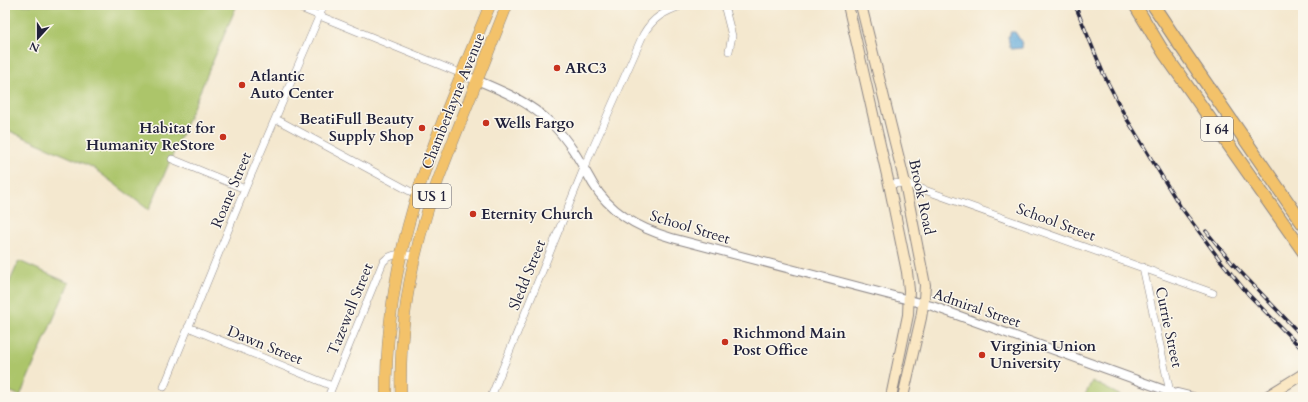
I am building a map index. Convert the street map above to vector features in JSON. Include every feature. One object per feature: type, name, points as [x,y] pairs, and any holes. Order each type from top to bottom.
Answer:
[{"type":"highway","name":"I 64","points":[[1136,5],[1164,53],[1303,252]]},
{"type":"highway","name":"I 64","points":[[1153,5],[1183,51],[1303,224]]},
{"type":"main road","name":"Chamberlayne Avenue","points":[[386,397],[389,329],[392,301],[401,254],[417,195],[433,147],[490,5]]},
{"type":"main road","name":"Chamberlayne Avenue","points":[[401,397],[404,329],[415,256],[433,194],[507,5]]},
{"type":"main road","name":"Brook Road","points":[[848,5],[889,184],[906,272],[909,300],[908,315],[891,397]]},
{"type":"main road","name":"Brook Road","points":[[861,5],[905,183],[924,279],[924,304],[903,397]]},
{"type":"main road","points":[[1266,397],[1299,377]]},
{"type":"street","name":"School Street","points":[[293,5],[509,93],[525,102],[543,116],[562,136],[584,168],[598,192],[610,205],[628,220],[644,228],[672,238],[909,300]]},
{"type":"street","name":"Roane Street","points":[[164,387],[245,189],[324,5]]},
{"type":"street","name":"Sledd Street","points":[[491,397],[584,168],[646,28],[656,18],[665,12],[683,5]]},
{"type":"street","points":[[724,5],[732,36],[729,51]]},
{"type":"street","points":[[276,119],[417,195]]},
{"type":"street","points":[[172,159],[245,189]]},
{"type":"street","name":"School Street","points":[[889,184],[905,183],[1213,293]]},
{"type":"street","points":[[401,254],[415,256]]},
{"type":"street","name":"Tazewell Street","points":[[328,397],[383,262],[389,257],[401,254]]},
{"type":"street","name":"Currie Street","points":[[1143,267],[1170,392]]},
{"type":"street","name":"Admiral Street","points":[[909,300],[924,304],[1181,397]]},
{"type":"street","name":"Dawn Street","points":[[188,327],[332,386]]},
{"type":"street","name":"Admiral Street","points":[[1170,392],[1193,397]]},
{"type":"green space","points":[[5,5],[237,5],[149,210],[92,167],[5,129]]},
{"type":"green space","points":[[19,261],[69,283],[20,396],[5,389],[5,292]]},
{"type":"green space","points":[[1092,381],[1123,397],[1084,397]]},
{"type":"water","points":[[1010,32],[1015,32],[1021,42],[1022,48],[1010,48],[1008,36],[1010,36]]},
{"type":"railway","points":[[1075,5],[1104,75],[1125,116],[1180,206],[1220,260],[1248,294],[1303,350]]},
{"type":"railway","points":[[1206,231],[1232,263],[1303,337]]},
{"type":"place","name":"ARC3","points":[[557,68]]},
{"type":"place","name":"Atlantic Auto Center","points":[[242,85]]},
{"type":"place","name":"Wells Fargo","points":[[486,123]]},
{"type":"place","name":"BeatiFull Beauty Supply Shop","points":[[422,128]]},
{"type":"place","name":"Habitat for Humanity ReStore","points":[[223,137]]},
{"type":"place","name":"Eternity Church","points":[[473,214]]},
{"type":"place","name":"Richmond Main Post Office","points":[[725,342]]},
{"type":"place","name":"Virginia Union University","points":[[982,355]]}]
